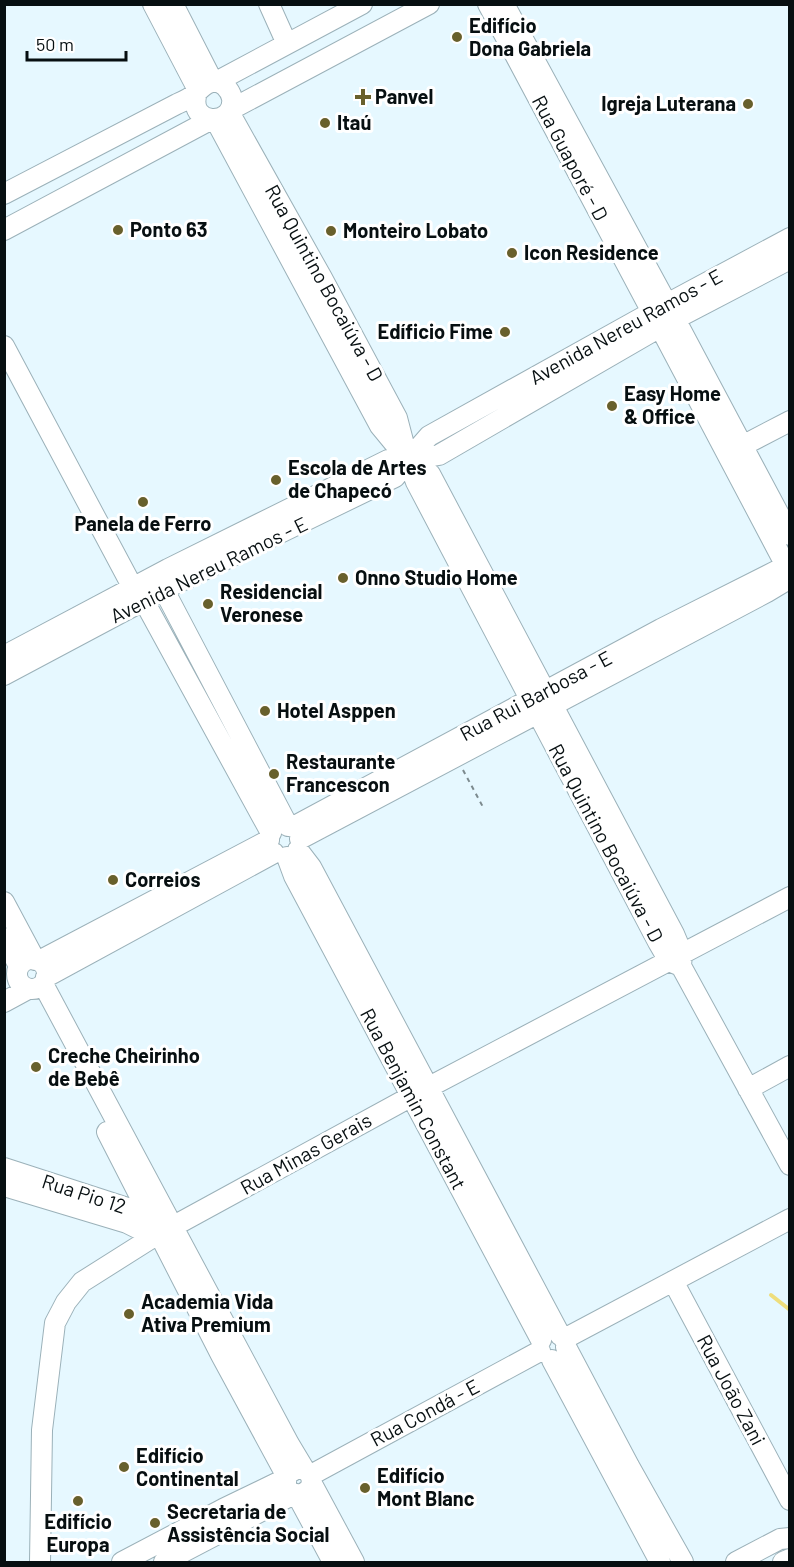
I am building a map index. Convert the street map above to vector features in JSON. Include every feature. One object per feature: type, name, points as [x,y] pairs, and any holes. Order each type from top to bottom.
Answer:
[{"type":"street","points":[[153,4],[206,86]]},
{"type":"street","points":[[173,4],[206,86]]},
{"type":"street","points":[[269,4],[287,44]]},
{"type":"street","points":[[4,194],[362,4]]},
{"type":"street","points":[[4,230],[429,4]]},
{"type":"street","name":"Rua Guaporé - D","points":[[488,4],[505,15],[664,316],[693,372],[786,570]]},
{"type":"street","points":[[206,86],[226,87],[230,92],[232,104],[221,115],[201,115],[197,110],[195,104],[206,86]]},
{"type":"street","name":"Rua Quintino Bocaiúva - D","points":[[221,115],[322,278],[397,418],[416,482],[541,702],[634,878],[674,934],[677,960],[789,1165]]},
{"type":"street","name":"Avenida Nereu Ramos - E","points":[[664,316],[789,238]]},
{"type":"street","name":"Avenida Nereu Ramos - E","points":[[4,656],[138,594],[164,590],[395,477],[429,436],[664,316],[789,259]]},
{"type":"street","points":[[4,346],[138,594],[285,841]]},
{"type":"street","name":"Rua Guaporé - D","points":[[693,372],[742,446],[788,532]]},
{"type":"street","points":[[742,446],[789,421]]},
{"type":"street","name":"Avenida Nereu Ramos - E","points":[[4,675],[138,594],[388,460],[408,460]]},
{"type":"street","name":"Rua Rui Barbosa - E","points":[[285,841],[456,757],[541,702],[662,629],[786,570]]},
{"type":"street","points":[[164,590],[285,841]]},
{"type":"street","points":[[162,634],[181,624]]},
{"type":"street","name":"Rua Rui Barbosa - E","points":[[4,1002],[29,975],[285,841],[541,702]]},
{"type":"street","name":"Rua Benjamin Constant","points":[[285,841],[294,876],[352,965],[621,1470],[660,1563]]},
{"type":"street","name":"Rua Minas Gerais","points":[[40,1563],[42,1430],[55,1323],[66,1302],[82,1282],[160,1234],[420,1092],[677,960],[789,897]]},
{"type":"street","points":[[4,902],[29,975]]},
{"type":"street","points":[[4,938],[29,975],[95,1094],[156,1212],[160,1234],[229,1351],[299,1482],[333,1563]]},
{"type":"street","points":[[748,1089],[789,1066]]},
{"type":"street","name":"Rua Pio 12","points":[[4,1168],[156,1212]]},
{"type":"street","name":"Rua Pio 12","points":[[4,1185],[127,1223],[143,1231],[160,1234]]},
{"type":"street","name":"Rua Condá - E","points":[[164,1563],[299,1482],[558,1352],[673,1281],[789,1219]]},
{"type":"street","name":"Rua João Zani","points":[[673,1281],[789,1500]]},
{"type":"street","name":"Rua Benjamin Constant","points":[[621,1470],[683,1563]]},
{"type":"street","points":[[299,1482],[354,1563]]},
{"type":"street","name":"Rua Condá - E","points":[[122,1563],[223,1509],[299,1482]]},
{"type":"street","points":[[736,1563],[780,1539],[789,1538]]},
{"type":"street","points":[[783,1563],[789,1559]]},
{"type":"path","points":[[456,757],[483,807]]},
{"type":"waterway","points":[[771,1295],[790,1310]]},
{"type":"place","name":"Edifício Dona Gabriela","points":[[457,37]]},
{"type":"place","name":"Panvel","points":[[363,97]]},
{"type":"place","name":"Igreja Luterana","points":[[748,104]]},
{"type":"place","name":"Itaú","points":[[325,123]]},
{"type":"place","name":"Ponto 63","points":[[118,230]]},
{"type":"place","name":"Monteiro Lobato","points":[[331,231]]},
{"type":"place","name":"Icon Residence","points":[[512,253]]},
{"type":"place","name":"Edíficio Fime","points":[[505,332]]},
{"type":"place","name":"Easy Home & Office","points":[[612,406]]},
{"type":"place","name":"Escola de Artes de Chapecó","points":[[276,480]]},
{"type":"place","name":"Panela de Ferro","points":[[143,502]]},
{"type":"place","name":"Onno Studio Home","points":[[343,578]]},
{"type":"place","name":"Residencial Veronese","points":[[208,604]]},
{"type":"place","name":"Hotel Asppen","points":[[265,711]]},
{"type":"place","name":"Restaurante Francescon","points":[[274,774]]},
{"type":"place","name":"Correios","points":[[113,880]]},
{"type":"place","name":"Creche Cheirinho de Bebê","points":[[36,1067]]},
{"type":"place","name":"Academia Vida Ativa Premium","points":[[129,1314]]},
{"type":"place","name":"Edifício Continental","points":[[124,1467]]},
{"type":"place","name":"Edifício Mont Blanc","points":[[365,1488]]},
{"type":"place","name":"Edifício Europa","points":[[78,1501]]},
{"type":"place","name":"Secretaria de Assistência Social","points":[[155,1523]]}]
